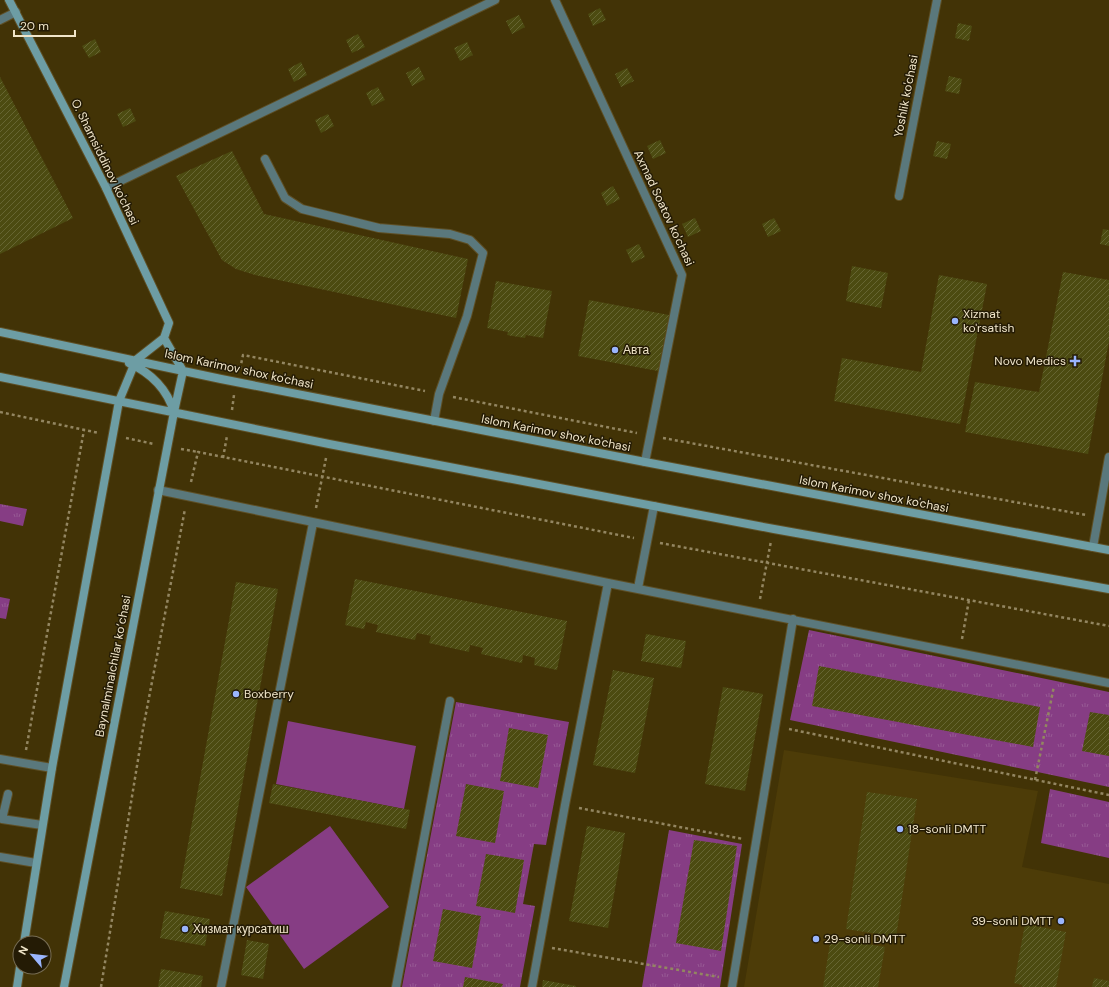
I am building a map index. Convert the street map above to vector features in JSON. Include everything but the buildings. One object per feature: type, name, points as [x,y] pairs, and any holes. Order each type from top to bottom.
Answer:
[{"type":"main road","name":"O. Shamsiddinov ko'chasi","points":[[9,0],[106,188],[169,322],[164,338]]},
{"type":"main road","name":"Islom Karimov shox ko'chasi","points":[[0,332],[112,355],[135,363],[1109,550]]},
{"type":"main road","points":[[25,935],[52,768],[119,401],[135,363],[164,338],[183,371]]},
{"type":"main road","points":[[135,363],[162,386],[171,401],[174,412]]},
{"type":"main road","name":"Baynalminalchilar ko’chasi","points":[[64,987],[158,490],[183,371]]},
{"type":"main road","points":[[0,377],[329,444],[654,506],[1109,589]]},
{"type":"main road","points":[[17,987],[19,975]]},
{"type":"street","points":[[106,188],[494,0]]},
{"type":"street","name":"Axmad Soatov ko'chasi","points":[[555,0],[682,274],[645,462]]},
{"type":"street","name":"Yoshlik ko'chasi","points":[[899,196],[937,0]]},
{"type":"street","points":[[0,20],[16,12]]},
{"type":"street","points":[[265,159],[284,198],[302,209],[379,228],[450,234],[470,240],[483,253],[467,316],[439,394],[434,421]]},
{"type":"street","points":[[1092,547],[1109,457]]},
{"type":"street","points":[[158,490],[608,583],[1109,683]]},
{"type":"street","points":[[638,588],[654,506]]},
{"type":"street","points":[[221,987],[314,523]]},
{"type":"street","points":[[532,987],[564,805],[608,583]]},
{"type":"street","points":[[732,983],[793,619]]},
{"type":"street","points":[[396,987],[450,701]]},
{"type":"street","points":[[0,759],[52,768]]},
{"type":"street","points":[[8,794],[2,819],[42,825]]},
{"type":"street","points":[[0,857],[36,863]]},
{"type":"path","points":[[223,458],[243,355],[650,436],[1098,517]]},
{"type":"path","points":[[24,763],[84,430]]},
{"type":"path","points":[[314,523],[329,444]]},
{"type":"path","points":[[101,987],[143,729],[187,496],[198,452],[767,564],[1109,626]]},
{"type":"path","points":[[757,612],[774,528]]},
{"type":"path","points":[[959,653],[969,600]]},
{"type":"path","points":[[1035,780],[1057,673]]},
{"type":"path","points":[[775,726],[1109,795]]},
{"type":"path","points":[[564,805],[756,841]]},
{"type":"path","points":[[540,945],[732,983]]},
{"type":"shaded area","name":"18-sonli DMTT","points":[[784,750],[1038,791],[1022,867],[1109,884],[1109,987],[744,987]]},
{"type":"green space","points":[[0,504],[27,509],[23,526],[0,521]]},
{"type":"green space","points":[[0,597],[10,599],[6,619],[0,618]]},
{"type":"green space","points":[[809,630],[1109,692],[1109,787],[790,720]]},
{"type":"green space","points":[[456,702],[569,722],[546,845],[534,844],[523,904],[535,906],[520,987],[402,987]]},
{"type":"green space","points":[[288,721],[416,746],[404,809],[276,784]]},
{"type":"green space","points":[[1050,789],[1109,802],[1109,858],[1041,843]]},
{"type":"green space","points":[[330,826],[389,907],[304,969],[246,887]]},
{"type":"green space","points":[[669,830],[742,844],[720,987],[642,987]]},
{"type":"place","name":"Xizmat ko'rsatish","points":[[955,321]]},
{"type":"place","name":"Авта","points":[[615,350]]},
{"type":"place","name":"Novo Medics","points":[[1075,361]]},
{"type":"place","name":"Boxberry","points":[[236,694]]},
{"type":"place","name":"18-sonli DMTT","points":[[900,829]]},
{"type":"place","name":"39-sonli DMTT","points":[[1061,921]]},
{"type":"place","name":"Хизмат курсатиш","points":[[185,929]]},
{"type":"place","name":"29-sonli DMTT","points":[[816,939]]}]
